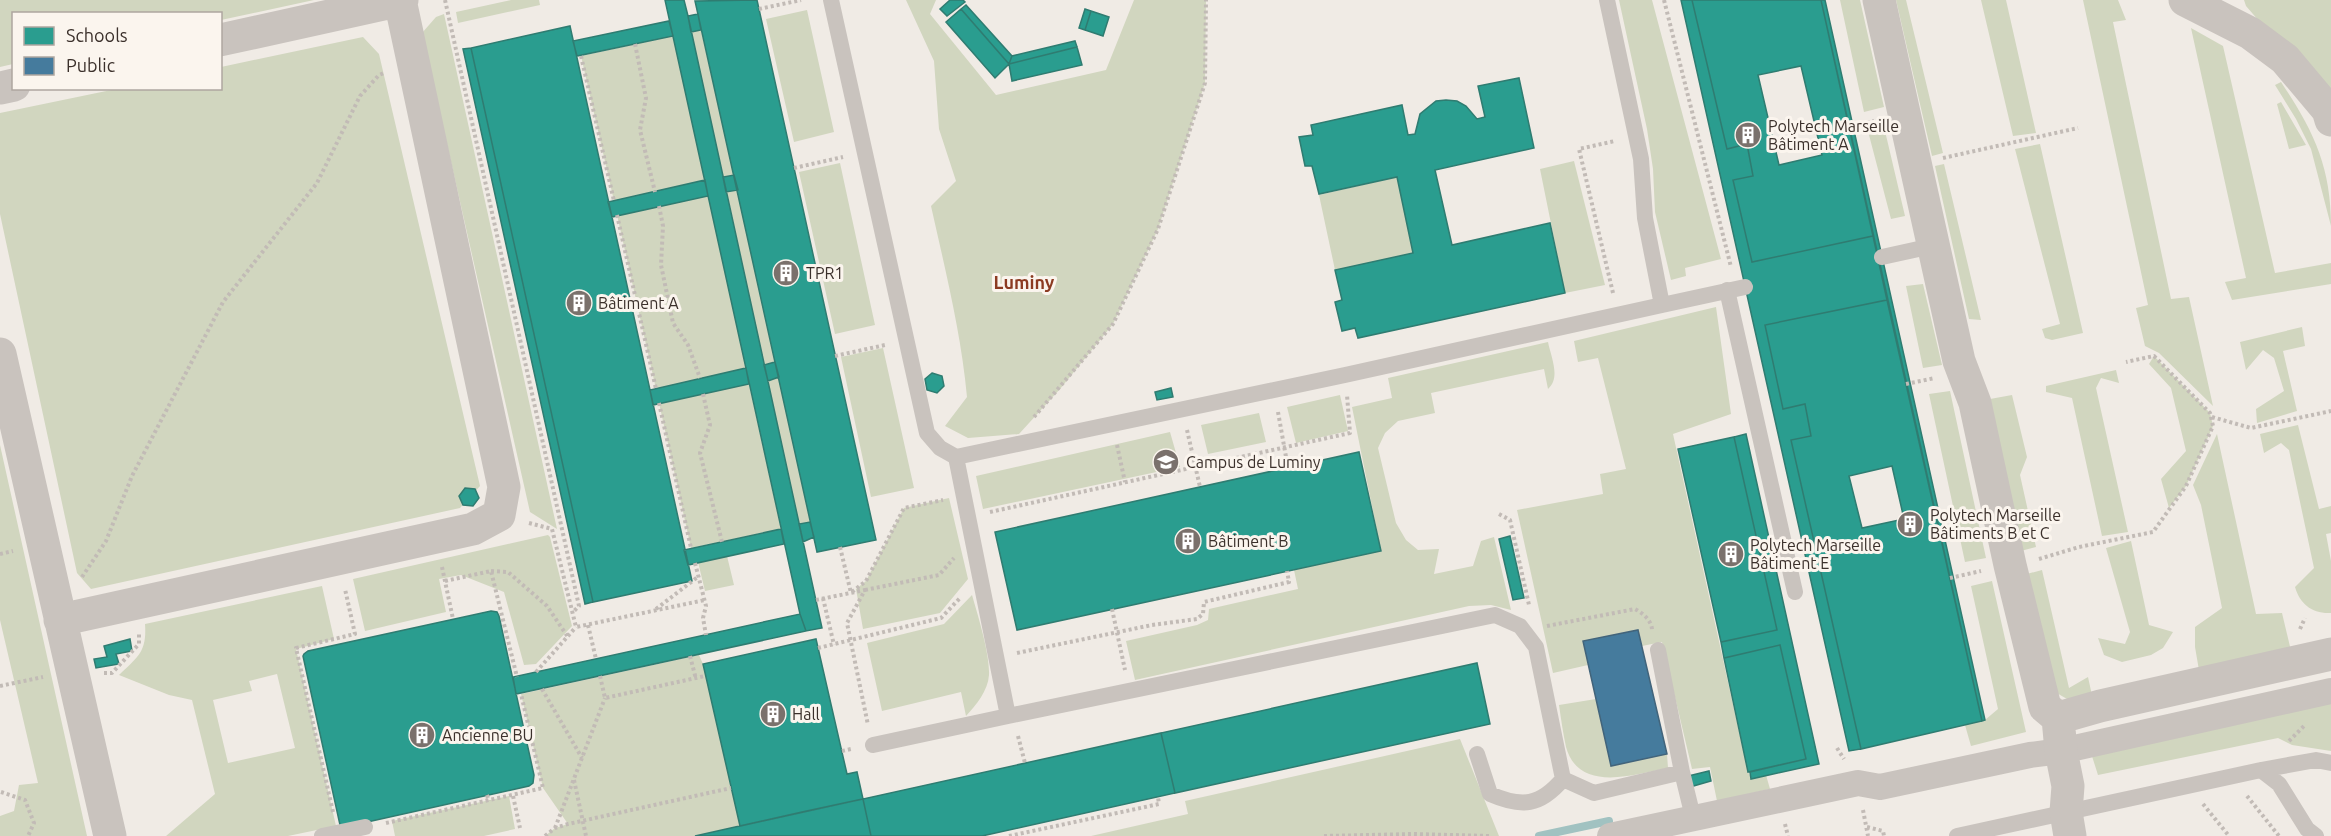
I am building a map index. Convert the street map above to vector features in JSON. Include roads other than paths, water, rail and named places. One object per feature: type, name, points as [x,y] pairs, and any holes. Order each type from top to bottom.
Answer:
[{"type":"street","points":[[1879,0],[1959,361],[1975,403],[2010,565],[2045,706],[2058,718],[2068,786],[2068,824]]},
{"type":"street","points":[[60,620],[473,529],[499,515],[504,487],[395,1],[222,40]]},
{"type":"street","points":[[2202,4],[2250,33],[2284,58],[2328,110],[2331,120]]},
{"type":"street","points":[[0,358],[60,620],[61,673],[110,836]]},
{"type":"street","points":[[2058,718],[2100,706],[2331,654]]},
{"type":"street","points":[[1610,836],[1858,783],[1880,787],[2331,691]]},
{"type":"lane","points":[[831,0],[927,433],[940,448],[956,457],[1345,375],[1736,288],[1795,592]]},
{"type":"lane","points":[[1607,0],[1641,159],[1645,218],[1662,305]]},
{"type":"lane","points":[[1882,257],[1932,246]]},
{"type":"lane","points":[[956,457],[1008,716]]},
{"type":"lane","points":[[873,745],[1495,615],[1520,626],[1536,647],[1563,779]]},
{"type":"lane","points":[[1658,650],[1693,817]]},
{"type":"lane","points":[[1477,754],[1490,794],[1509,802],[1527,804],[1542,798],[1563,779]]},
{"type":"lane","points":[[1957,836],[2068,824],[2261,770],[2316,760],[2331,763]]},
{"type":"lane","points":[[2261,770],[2278,784],[2307,829],[2316,836]]},
{"type":"lane","points":[[1563,779],[1594,793],[1682,772]]},
{"type":"lane","points":[[330,834],[365,827]]},
{"type":"waterway","points":[[1539,836],[1609,821]]},
{"type":"place","name":"Polytech Marseille Bâtiment A","points":[[1748,135]]},
{"type":"place","name":"TPR1","points":[[786,273]]},
{"type":"place","name":"Bâtiment A","points":[[579,303]]},
{"type":"place","name":"Campus de Luminy","points":[[1166,462]]},
{"type":"place","name":"Polytech Marseille Bâtiments B et C","points":[[1910,524]]},
{"type":"place","name":"Bâtiment B","points":[[1188,541]]},
{"type":"place","name":"Polytech Marseille Bâtiment E","points":[[1731,554]]},
{"type":"place","name":"Hall","points":[[773,714]]},
{"type":"place","name":"Ancienne BU","points":[[422,735]]},
{"type":"district","name":"Luminy","points":[[1024,283]]}]
